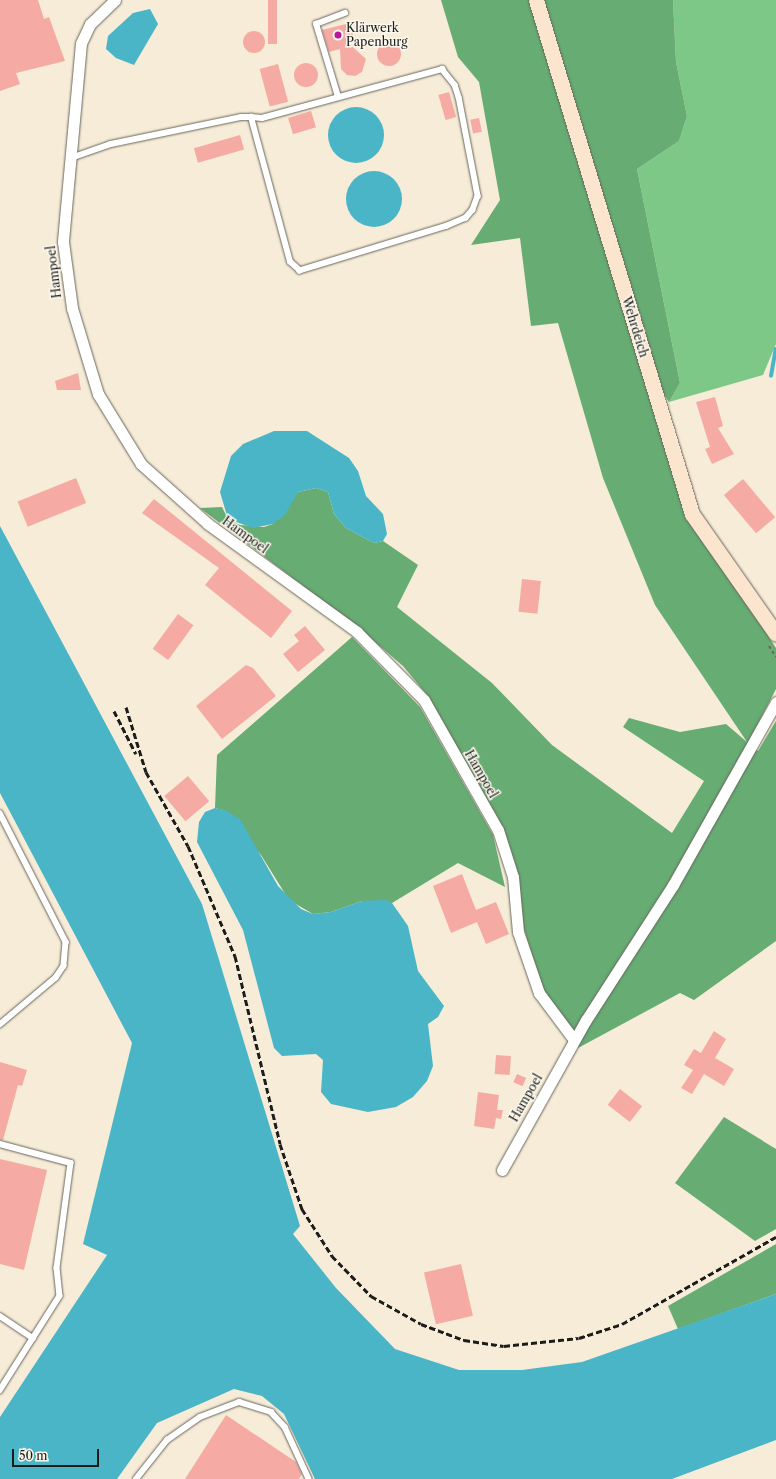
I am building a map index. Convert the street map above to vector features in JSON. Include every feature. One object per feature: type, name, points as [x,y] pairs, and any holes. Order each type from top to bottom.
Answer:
[{"type":"street","name":"Hampoel","points":[[115,0],[90,24],[81,43],[71,158],[64,217],[64,272],[98,394],[147,469],[208,524],[357,632],[424,700],[498,830],[513,877],[518,932],[539,993],[574,1040]]},
{"type":"street","name":"Wehrdeich","points":[[536,0],[692,514],[776,634]]},
{"type":"street","name":"Hampoel","points":[[502,1170],[574,1040],[673,885],[773,714],[776,702]]},
{"type":"lane","points":[[338,97],[316,24],[345,13]]},
{"type":"lane","points":[[71,158],[110,144],[251,117],[262,118],[442,69],[455,85],[459,97],[478,196],[473,210],[466,218],[410,238],[309,270],[294,268],[251,117]]},
{"type":"lane","points":[[0,813],[66,942],[64,966],[56,978],[0,1025]]},
{"type":"lane","points":[[0,1144],[71,1163],[57,1268],[60,1296],[0,1391]]},
{"type":"lane","points":[[0,1316],[33,1338]]},
{"type":"lane","points":[[136,1479],[167,1440],[200,1417],[239,1402],[271,1412],[285,1427],[309,1479]]},
{"type":"green space","points":[[441,0],[529,0],[689,516],[776,648],[776,689],[748,743],[758,751],[776,721],[776,941],[694,1000],[680,993],[578,1048],[581,1037],[560,1016],[543,990],[524,929],[518,875],[503,827],[428,696],[403,666],[360,629],[200,508],[222,507],[228,519],[240,525],[264,527],[273,524],[298,492],[316,488],[328,492],[334,514],[346,528],[374,543],[383,541],[418,565],[397,607],[492,683],[552,745],[672,833],[704,781],[623,727],[629,718],[680,732],[726,724],[747,742],[655,605],[603,478],[558,323],[531,326],[520,238],[471,245],[500,200],[479,82],[458,57]]},
{"type":"green space","points":[[542,0],[673,0],[676,62],[687,116],[679,141],[637,169],[680,383],[669,402],[659,387]]},
{"type":"green space","points":[[673,0],[776,0],[776,344],[763,375],[669,402],[680,383],[637,169],[679,141],[687,116],[676,62]]},
{"type":"green space","points":[[352,637],[420,707],[493,835],[505,887],[458,863],[392,903],[362,901],[331,912],[313,914],[289,900],[261,855],[223,810],[215,808],[217,755]]},
{"type":"green space","points":[[724,1117],[776,1149],[776,1229],[755,1241],[675,1183]]},
{"type":"green space","points":[[776,1244],[776,1294],[678,1329],[668,1306]]},
{"type":"water","points":[[150,9],[158,24],[134,65],[116,58],[106,49],[108,36],[133,13]]},
{"type":"water","points":[[350,107],[362,107],[372,111],[380,119],[384,129],[384,141],[380,151],[372,159],[362,163],[350,163],[340,159],[332,151],[328,141],[328,129],[332,119],[340,111]]},
{"type":"water","points":[[368,171],[380,171],[390,175],[398,183],[402,193],[402,205],[398,215],[390,223],[380,227],[368,227],[358,223],[350,215],[346,205],[346,193],[350,183],[358,175]]},
{"type":"water","points":[[274,431],[307,431],[349,458],[358,471],[366,496],[383,514],[387,534],[383,541],[374,543],[346,528],[334,514],[328,492],[316,488],[298,492],[285,515],[273,524],[253,528],[228,519],[220,492],[231,456],[243,444]]},
{"type":"water","points":[[0,526],[202,904],[300,1226],[293,1234],[336,1288],[395,1349],[459,1370],[522,1370],[582,1362],[776,1294],[776,1440],[672,1479],[315,1479],[284,1414],[262,1396],[234,1389],[157,1423],[117,1479],[0,1479],[0,1417],[107,1255],[83,1244],[132,1043],[0,793]]},
{"type":"water","points":[[215,808],[225,810],[240,819],[278,886],[301,909],[313,914],[331,912],[362,901],[385,900],[392,903],[408,926],[418,971],[444,1006],[438,1017],[428,1024],[433,1066],[427,1081],[413,1097],[396,1107],[368,1112],[331,1104],[321,1092],[323,1060],[316,1054],[282,1056],[274,1048],[243,930],[197,842],[199,822],[205,812]]},
{"type":"building","points":[[0,0],[38,0],[44,19],[49,17],[65,61],[16,73],[20,84],[0,91]]},
{"type":"building","points":[[268,0],[277,0],[277,44],[268,44]]},
{"type":"building","points":[[350,23],[354,40],[347,42],[366,59],[362,72],[355,76],[347,75],[341,69],[340,49],[329,52],[322,30]]},
{"type":"building","points":[[254,31],[258,32],[264,38],[264,46],[258,52],[254,53],[250,52],[244,46],[243,42],[244,38],[250,32]]},
{"type":"building","points":[[389,42],[397,46],[401,54],[397,62],[389,66],[381,62],[377,54],[381,46]]},
{"type":"building","points":[[306,63],[311,64],[317,70],[317,80],[311,86],[306,87],[301,86],[295,80],[294,75],[295,70],[301,64]]},
{"type":"building","points":[[278,64],[288,102],[270,107],[260,69]]},
{"type":"building","points":[[449,92],[456,117],[446,120],[438,95]]},
{"type":"building","points":[[311,111],[316,127],[293,134],[288,118]]},
{"type":"building","points":[[479,118],[482,132],[473,134],[470,120]]},
{"type":"building","points":[[240,135],[244,149],[198,163],[194,148]]},
{"type":"building","points":[[78,373],[81,390],[57,390],[55,381]]},
{"type":"building","points":[[715,397],[723,426],[718,428],[734,454],[712,464],[705,449],[710,447],[696,402]]},
{"type":"building","points":[[76,478],[86,503],[28,527],[18,502]]},
{"type":"building","points":[[743,479],[775,517],[756,533],[724,495]]},
{"type":"building","points":[[154,499],[292,611],[271,638],[205,585],[219,568],[142,513]]},
{"type":"building","points":[[522,579],[541,581],[537,614],[519,612]]},
{"type":"building","points":[[178,614],[193,625],[168,660],[153,649]]},
{"type":"building","points":[[305,626],[325,650],[298,672],[283,654],[299,641],[294,635]]},
{"type":"building","points":[[246,665],[253,668],[276,696],[222,739],[196,706]]},
{"type":"building","points":[[188,776],[209,801],[185,821],[164,796]]},
{"type":"building","points":[[462,874],[476,910],[496,902],[509,934],[486,944],[477,922],[451,933],[433,886]]},
{"type":"building","points":[[714,1031],[726,1039],[715,1058],[734,1069],[724,1086],[704,1074],[692,1094],[681,1088],[693,1070],[684,1065],[694,1049],[701,1053]]},
{"type":"building","points":[[496,1055],[511,1056],[510,1075],[495,1074]]},
{"type":"building","points":[[0,1062],[27,1070],[22,1086],[18,1085],[3,1140],[0,1140]]},
{"type":"building","points":[[517,1074],[526,1078],[522,1086],[513,1082]]},
{"type":"building","points":[[620,1089],[642,1106],[630,1122],[608,1105]]},
{"type":"building","points":[[478,1092],[499,1095],[497,1110],[503,1110],[501,1119],[496,1118],[494,1129],[474,1126]]},
{"type":"building","points":[[0,1159],[47,1170],[24,1270],[0,1264]]},
{"type":"building","points":[[461,1264],[473,1316],[436,1324],[424,1273]]},
{"type":"building","points":[[226,1415],[296,1462],[302,1474],[299,1479],[185,1479]]},
{"type":"waterway","points":[[771,376],[776,349]]},
{"type":"railway","points":[[126,707],[146,772],[188,846],[235,956],[280,1144],[302,1209],[332,1256],[371,1296],[421,1324],[464,1340],[504,1346],[579,1338],[622,1324],[776,1237]]},
{"type":"railway","points":[[114,711],[136,754]]},
{"type":"place","name":"Klärwerk Papenburg","points":[[338,35]]}]
